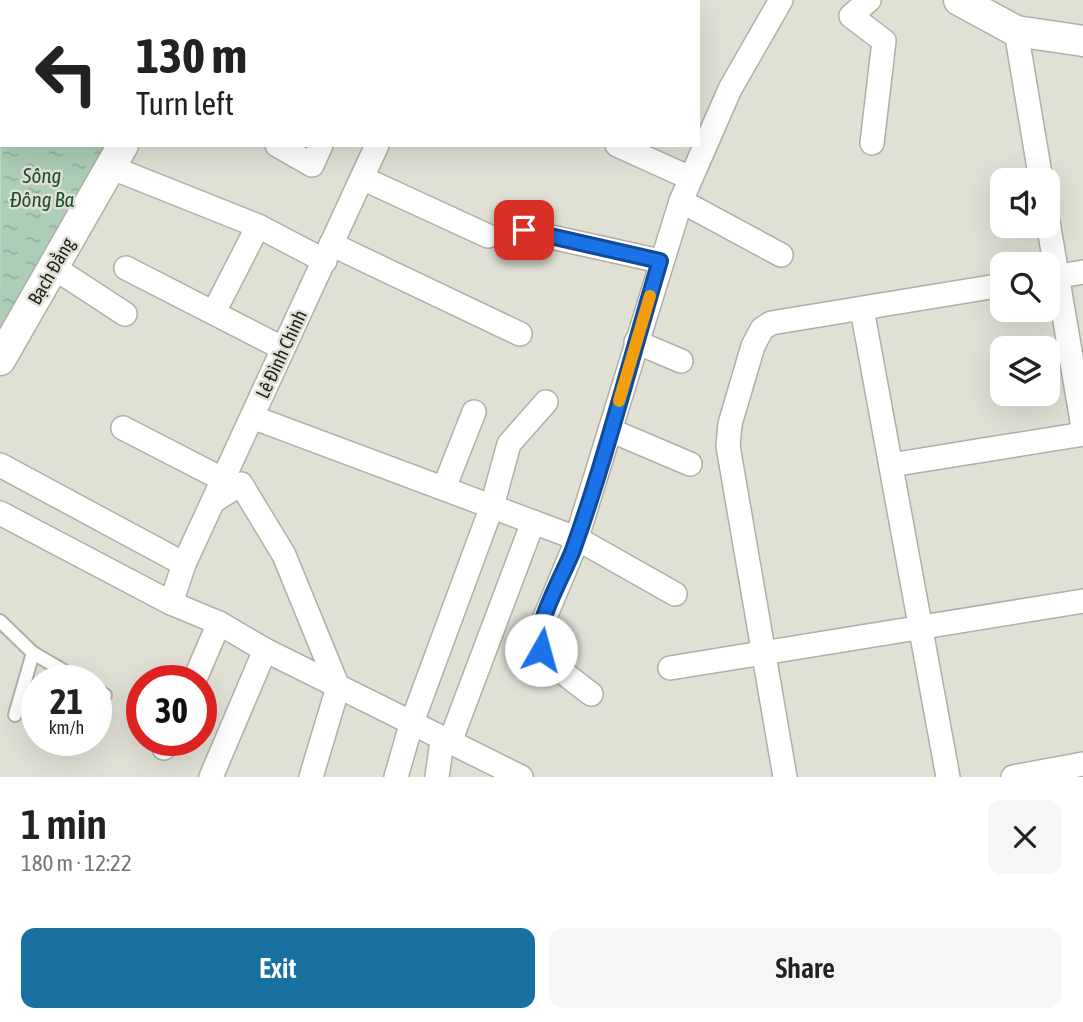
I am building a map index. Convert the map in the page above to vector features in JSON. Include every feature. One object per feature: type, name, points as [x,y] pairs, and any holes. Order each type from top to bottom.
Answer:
[{"type":"street","points":[[591,694],[548,661],[539,644],[543,622],[576,538],[660,261],[681,201],[730,89],[781,0]]},
{"type":"street","points":[[869,0],[851,16],[884,41],[872,143]]},
{"type":"street","points":[[959,0],[1016,31],[1083,41]]},
{"type":"street","points":[[1016,31],[1039,168]]},
{"type":"street","points":[[280,147],[312,165],[320,147]]},
{"type":"street","name":"Lê Đình Chinh","points":[[171,603],[184,564],[376,147]]},
{"type":"street","points":[[621,147],[690,178]]},
{"type":"street","points":[[116,156],[258,226],[520,334]]},
{"type":"street","name":"Bạch Đằng","points":[[0,360],[116,156]]},
{"type":"street","points":[[362,178],[488,236]]},
{"type":"street","points":[[681,201],[781,255]]},
{"type":"street","points":[[214,312],[258,226]]},
{"type":"street","points":[[524,230],[660,261]]},
{"type":"street","points":[[53,267],[125,314]]},
{"type":"street","points":[[126,268],[282,348]]},
{"type":"street","points":[[1060,276],[1083,272]]},
{"type":"street","points":[[785,777],[728,446],[730,424],[752,346],[762,328],[771,323],[990,287]]},
{"type":"street","points":[[862,309],[948,777]]},
{"type":"street","points":[[1060,312],[1083,427]]},
{"type":"street","points":[[636,342],[681,361]]},
{"type":"street","points":[[396,777],[411,725],[492,506],[509,444],[546,402]]},
{"type":"street","points":[[444,488],[474,412]]},
{"type":"street","points":[[253,416],[576,538],[675,594]]},
{"type":"street","points":[[123,428],[218,490],[241,484],[284,555],[338,687],[311,777]]},
{"type":"street","points":[[610,430],[691,464]]},
{"type":"street","points":[[891,465],[1083,434]]},
{"type":"street","points":[[0,465],[184,564]]},
{"type":"street","points":[[0,513],[171,603],[219,623],[265,650],[411,725],[521,777]]},
{"type":"street","points":[[437,777],[446,741],[533,522]]},
{"type":"street","points":[[670,668],[1083,601]]},
{"type":"street","points":[[201,665],[219,623]]},
{"type":"street","points":[[211,777],[265,650]]},
{"type":"street","points":[[1013,777],[1083,764]]},
{"type":"lane","points":[[0,621],[33,653],[54,665]]},
{"type":"lane","points":[[15,715],[33,653]]},
{"type":"water","name":"Sông Đông Ba","points":[[1,147],[116,147],[0,343]]},
{"type":"slow traffic","points":[[619,401],[650,296]]},
{"type":"route","points":[[524,230],[660,261],[573,550],[543,622],[539,638],[541,650]]}]
